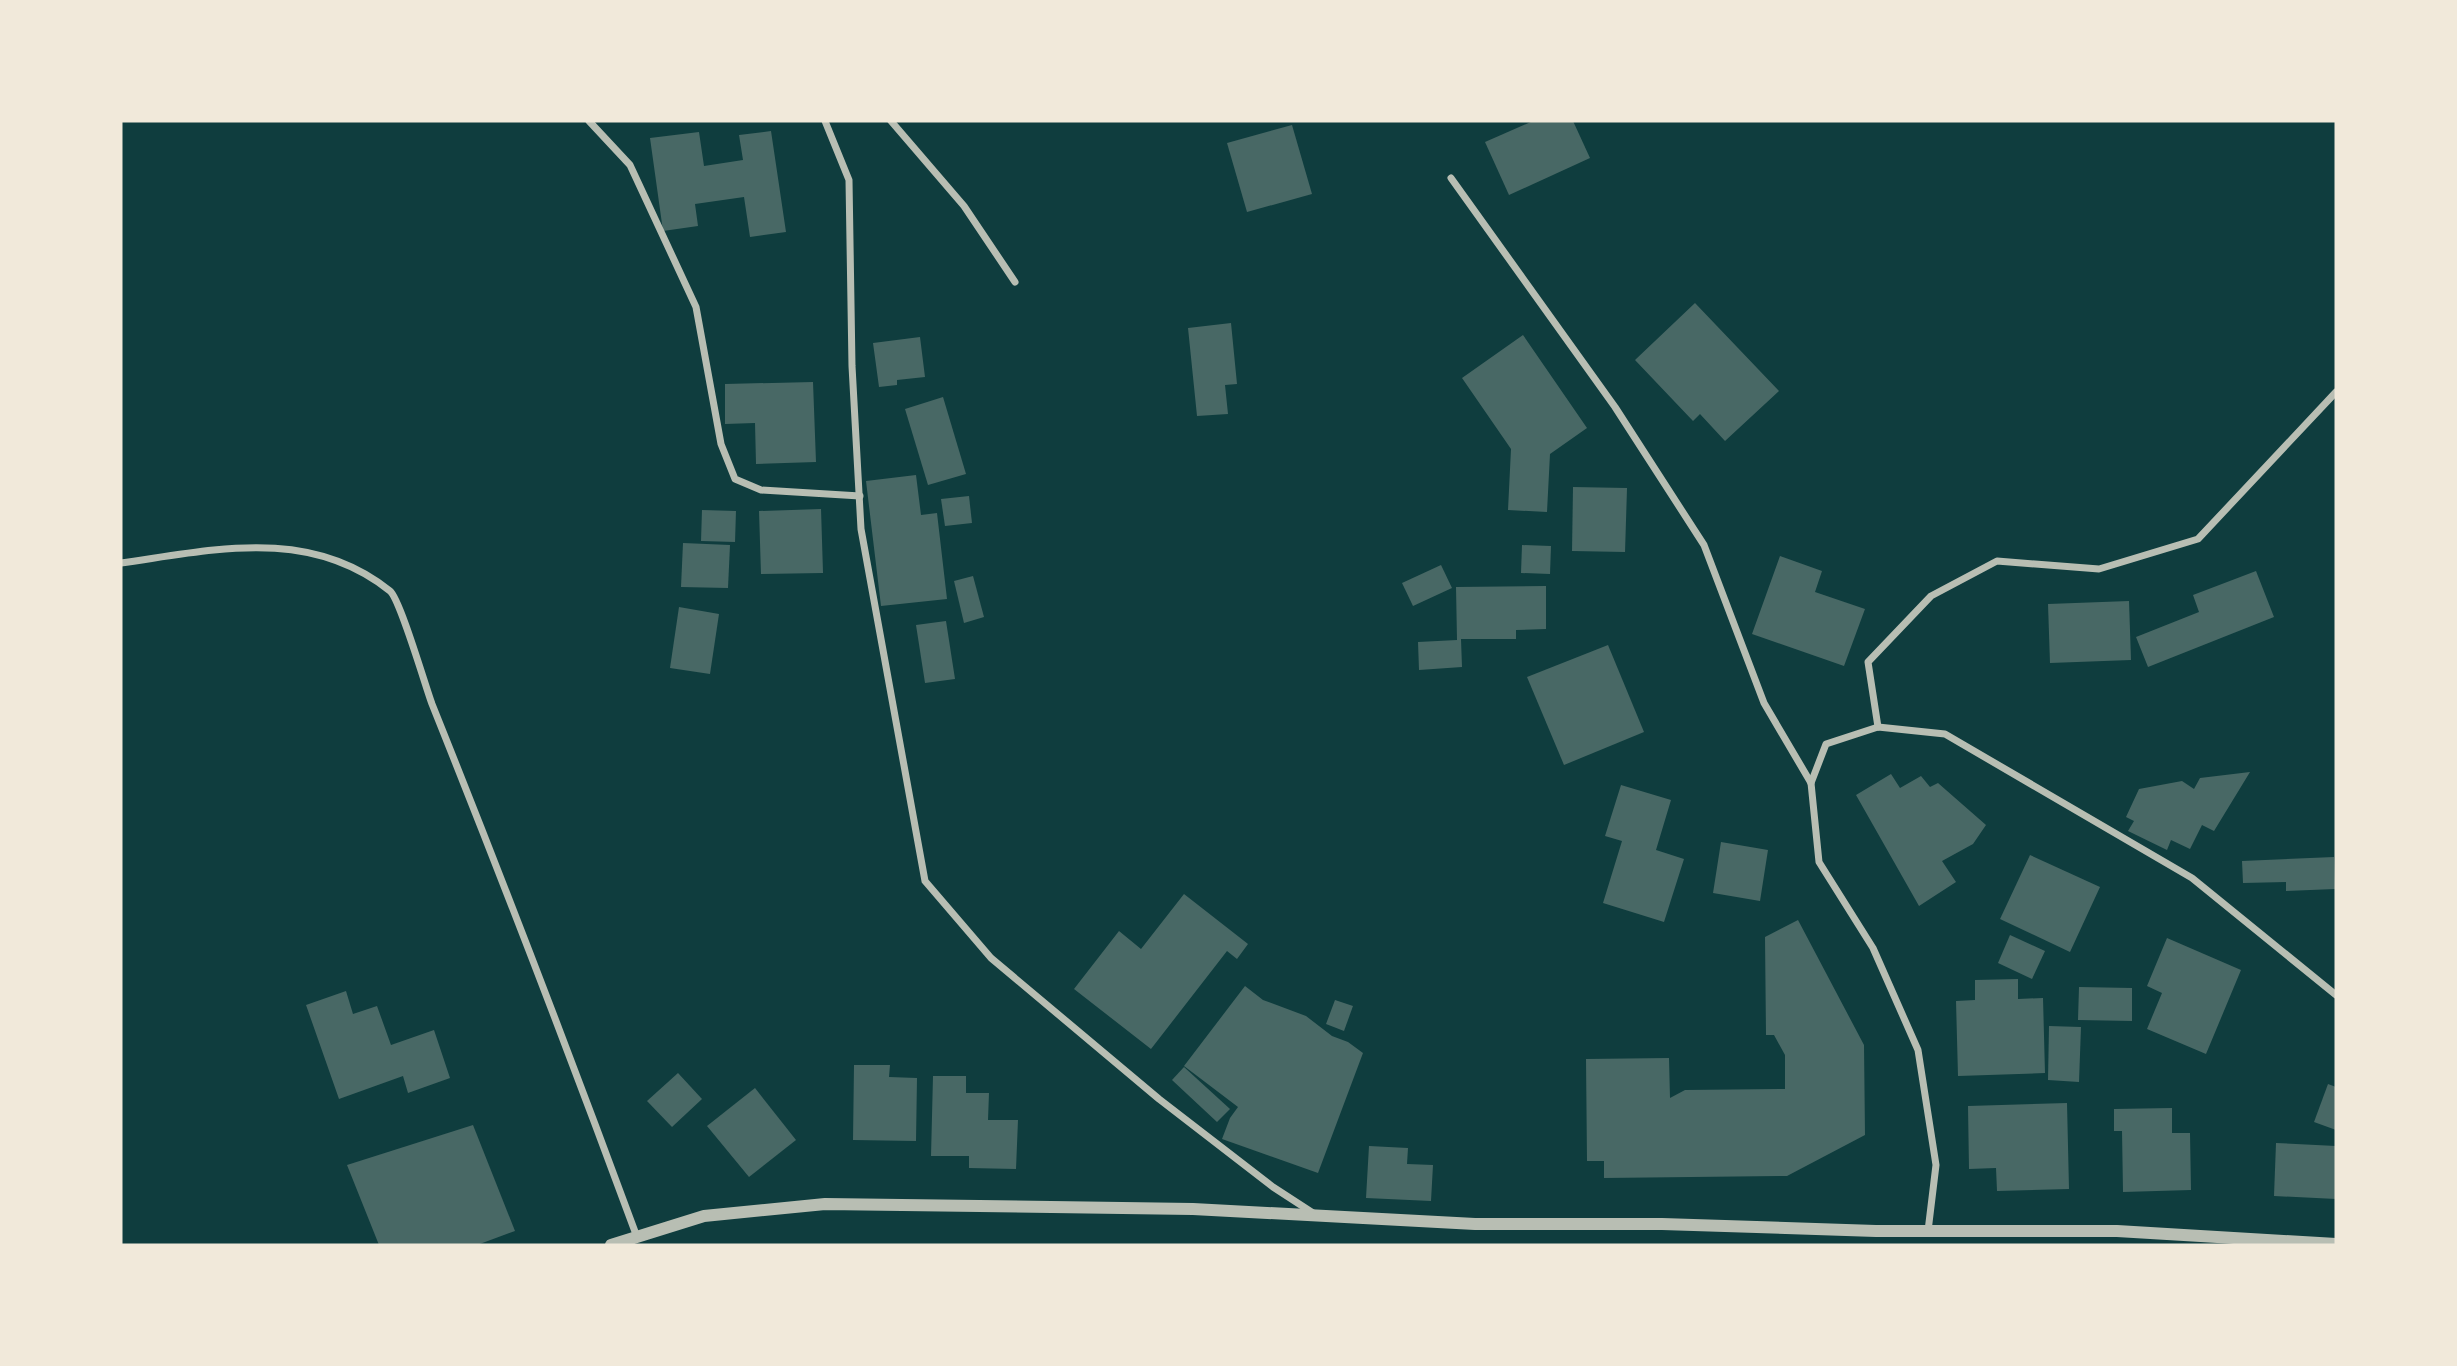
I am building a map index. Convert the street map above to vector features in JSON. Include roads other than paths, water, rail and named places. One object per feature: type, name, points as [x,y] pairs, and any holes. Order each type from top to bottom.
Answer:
[{"type":"street","points":[[589,121],[630,165],[696,307],[721,444],[735,479],[761,490],[860,496]]},
{"type":"street","points":[[825,121],[849,180],[852,366],[861,529],[925,881],[991,958],[1159,1099],[1273,1187],[1316,1215]]},
{"type":"street","points":[[891,121],[964,206],[1015,282]]},
{"type":"street","points":[[1451,178],[1615,407],[1704,545],[1764,703],[1811,783],[1819,862],[1873,948],[1918,1050],[1936,1166],[1928,1231]]},
{"type":"street","points":[[1878,726],[1868,662],[1931,596],[1997,561],[2099,569],[2198,539],[2336,392]]},
{"type":"street","points":[[121,563],[254,545],[329,555],[392,592],[430,697],[548,995],[637,1237]]},
{"type":"street","points":[[1811,783],[1826,744],[1878,726],[1945,734],[2192,878],[2336,995]]},
{"type":"street","points":[[611,1245],[704,1216],[825,1204],[1193,1209],[1475,1224],[2117,1231],[2336,1244]]}]
